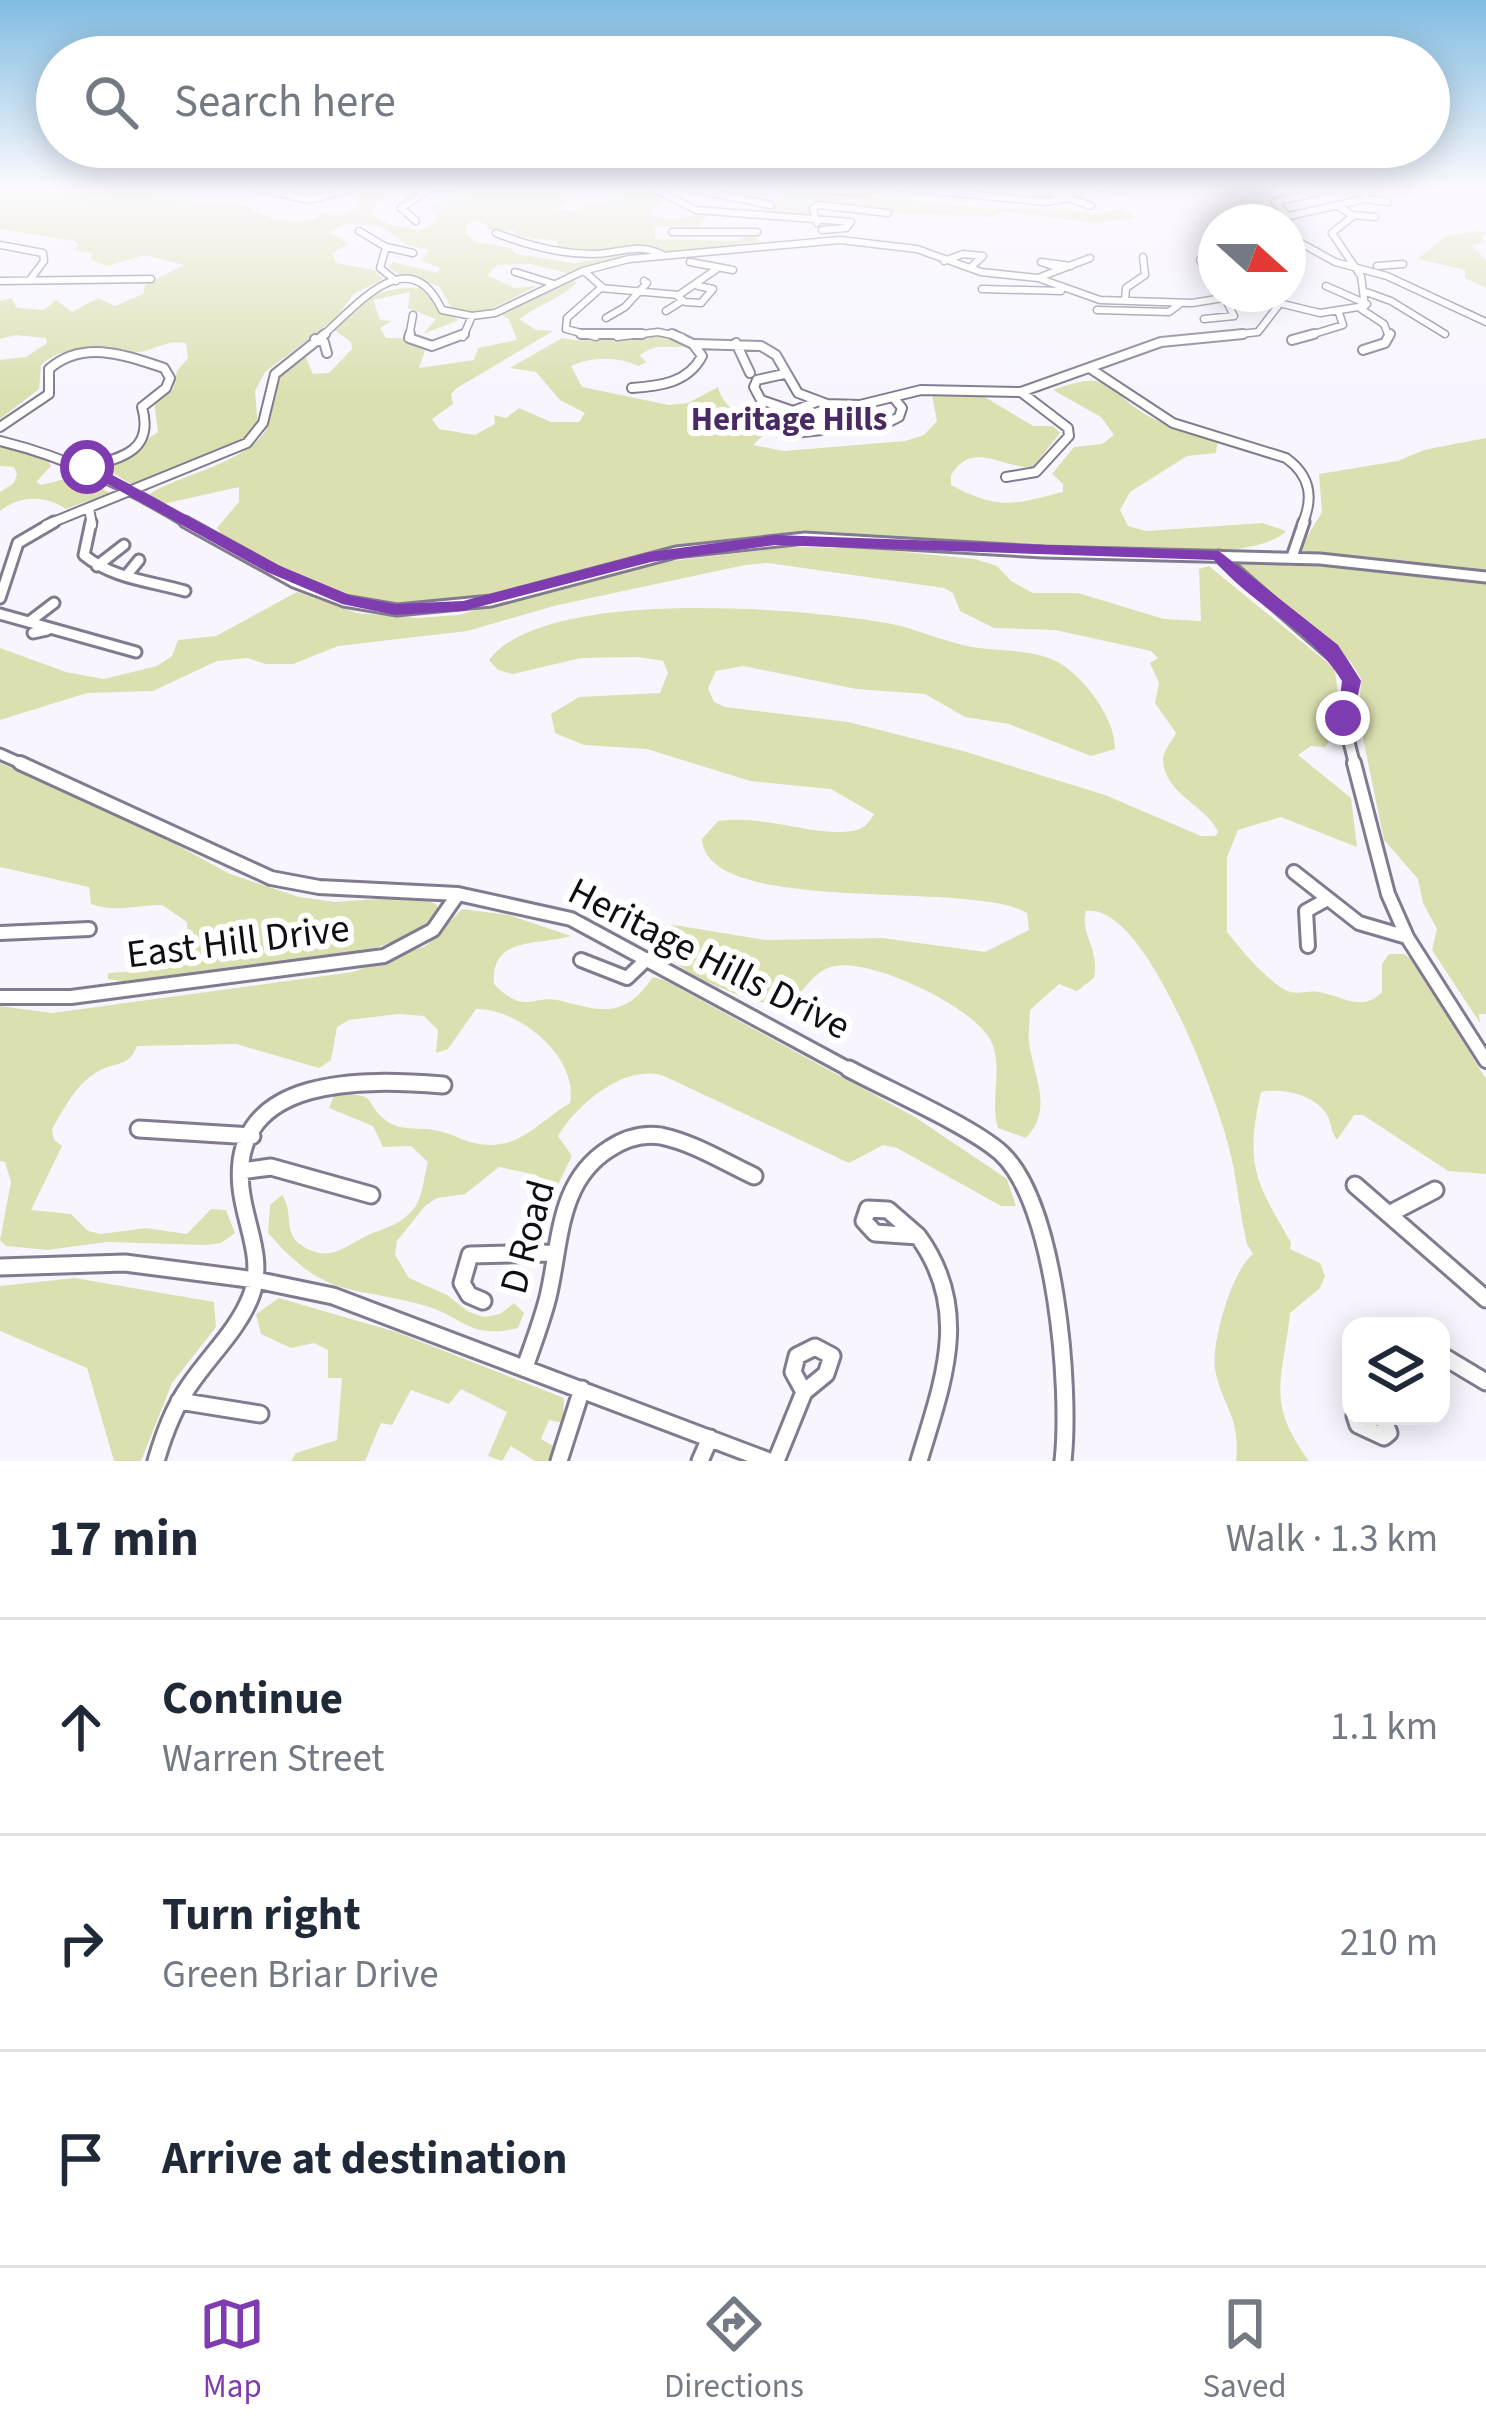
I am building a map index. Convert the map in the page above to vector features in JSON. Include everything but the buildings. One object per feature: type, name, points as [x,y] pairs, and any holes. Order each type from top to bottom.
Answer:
[{"type":"street","points":[[29,281],[44,262],[43,255]]},
{"type":"street","points":[[384,255],[380,268],[396,281]]},
{"type":"street","points":[[0,598],[18,543],[52,522],[248,443],[262,423],[261,399],[271,376],[334,325],[366,290],[396,281],[425,284],[434,291],[442,310],[472,316],[500,312],[583,271],[656,255]]},
{"type":"street","points":[[932,255],[1038,278],[1090,298],[1181,303],[1198,299]]},
{"type":"street","points":[[1323,255],[1335,262],[1388,268],[1403,264]]},
{"type":"street","points":[[1349,255],[1366,292],[1364,307]]},
{"type":"street","points":[[947,260],[983,256],[970,265]]},
{"type":"street","points":[[1125,301],[1129,285],[1145,275],[1143,257]]},
{"type":"street","points":[[1038,278],[1090,258]]},
{"type":"street","points":[[690,262],[733,270]]},
{"type":"street","points":[[1060,269],[1041,262],[1071,266]]},
{"type":"street","points":[[1356,264],[1486,322]]},
{"type":"street","points":[[667,311],[718,268]]},
{"type":"street","points":[[583,271],[597,278],[600,288]]},
{"type":"street","points":[[515,272],[554,284]]},
{"type":"street","points":[[0,281],[152,279]]},
{"type":"street","points":[[606,318],[640,293],[647,284],[644,281]]},
{"type":"street","points":[[632,388],[662,385],[696,370],[702,356],[684,336],[663,332],[608,337],[566,329],[567,318],[600,288],[698,304],[713,290],[698,286]]},
{"type":"street","points":[[1326,286],[1364,307],[1390,334],[1384,344],[1364,350]]},
{"type":"street","points":[[982,289],[1065,290]]},
{"type":"street","points":[[1366,292],[1391,301],[1445,334]]},
{"type":"street","points":[[1097,310],[1169,312],[1181,303]]},
{"type":"street","points":[[1306,309],[1340,313],[1364,307]]},
{"type":"street","points":[[1204,319],[1234,316],[1232,312]]},
{"type":"street","points":[[695,344],[761,346],[776,355],[798,393],[819,401],[860,405],[921,390],[1021,392],[1161,342],[1258,332],[1273,312]]},
{"type":"street","points":[[1292,340],[1343,326],[1340,313]]},
{"type":"street","points":[[413,315],[410,338],[432,346],[462,338],[472,316]]},
{"type":"street","points":[[315,339],[324,342],[327,353]]},
{"type":"street","points":[[736,343],[750,373]]},
{"type":"street","points":[[0,427],[46,397],[51,365],[65,356],[110,353],[169,372],[166,388],[142,407],[147,428],[142,440],[127,453],[86,466]]},
{"type":"street","points":[[1091,369],[1112,379],[1162,420],[1268,450],[1300,470],[1308,480],[1310,514],[1292,540],[1292,557]]},
{"type":"street","points":[[784,374],[757,380],[754,387],[761,400],[793,411],[819,401]]},
{"type":"street","points":[[1006,477],[1036,472],[1069,436],[1068,428],[1021,392]]},
{"type":"street","points":[[794,433],[887,423],[899,417],[902,409],[893,397]]},
{"type":"street","points":[[0,441],[53,452],[86,466],[316,589],[395,610],[463,606],[650,557],[775,540],[1292,557],[1395,563],[1486,577]]},
{"type":"street","points":[[50,505],[52,522]]},
{"type":"street","points":[[89,508],[84,555],[97,566],[186,588]]},
{"type":"street","points":[[70,542],[86,536]]},
{"type":"street","points":[[97,566],[124,545]]},
{"type":"street","points":[[1219,556],[1240,580],[1332,649],[1352,681],[1343,718],[1373,845],[1407,937],[1486,1061]]},
{"type":"street","points":[[126,576],[140,560]]},
{"type":"street","points":[[149,581],[142,593],[163,584]]},
{"type":"street","points":[[41,630],[54,603]]},
{"type":"street","points":[[8,618],[41,630],[113,643],[129,653]]},
{"type":"street","name":"Heritage Hills Drive","points":[[0,754],[114,802],[271,878],[320,887],[458,894],[553,913],[978,1137],[1016,1167],[1037,1209],[1065,1406],[1063,1461]]},
{"type":"street","points":[[1294,872],[1324,901],[1379,934],[1407,937]]},
{"type":"street","name":"East Hill Drive","points":[[0,997],[71,997],[384,956],[433,929],[458,894]]},
{"type":"street","points":[[1308,946],[1306,911],[1324,901]]},
{"type":"street","points":[[0,933],[89,929]]},
{"type":"street","points":[[581,960],[627,978],[647,959]]},
{"type":"street","points":[[156,1461],[179,1401],[233,1327],[256,1280],[255,1234],[241,1172],[252,1136],[265,1115],[313,1086],[334,1081],[443,1085]]},
{"type":"street","points":[[139,1129],[252,1136]]},
{"type":"street","name":"D Road","points":[[525,1366],[550,1291],[553,1253],[576,1175],[600,1153],[622,1141],[660,1136],[754,1176]]},
{"type":"street","points":[[241,1172],[271,1167],[371,1195]]},
{"type":"street","points":[[1355,1185],[1486,1299]]},
{"type":"street","points":[[1389,1214],[1435,1190]]},
{"type":"street","points":[[918,1236],[947,1285],[952,1317],[943,1384],[919,1461]]},
{"type":"street","points":[[483,1301],[476,1301],[462,1287],[464,1262],[470,1255],[553,1253]]},
{"type":"street","points":[[0,1267],[125,1263],[256,1280],[371,1308],[772,1461],[804,1392]]},
{"type":"street","points":[[1450,1360],[1486,1382]]},
{"type":"street","points":[[559,1461],[582,1389]]},
{"type":"street","points":[[179,1401],[260,1414]]},
{"type":"street","points":[[1358,1425],[1384,1437],[1390,1433],[1386,1425]]},
{"type":"street","points":[[700,1461],[710,1438]]},
{"type":"green space","points":[[92,255],[143,255],[107,266],[91,260]]},
{"type":"green space","points":[[145,255],[333,255],[336,263],[374,270],[383,279],[354,294],[335,319],[265,372],[255,391],[258,428],[234,447],[162,478],[132,485],[110,471],[110,464],[158,432],[154,402],[173,390],[177,371],[188,358],[186,343],[125,353],[65,352],[41,365],[39,389],[0,419],[0,360],[26,357],[47,343],[46,338],[15,335],[0,339],[0,301],[11,298],[17,308],[44,310],[56,300],[72,312],[98,298],[115,306],[143,294],[145,285],[184,265]]},
{"type":"green space","points":[[425,255],[524,255],[574,263],[632,255],[567,273],[530,264],[497,265],[487,275],[514,288],[537,286],[481,314],[452,309],[439,286],[388,267],[393,262],[438,273],[440,268],[421,260]]},
{"type":"green space","points":[[1481,255],[1486,260],[1486,288],[1465,278],[1465,270],[1418,259]]},
{"type":"green space","points":[[575,280],[569,290],[519,319],[536,330],[553,331],[457,388],[451,394],[453,404],[432,419],[439,429],[475,435],[495,424],[494,415],[506,418],[519,408],[551,422],[579,422],[585,413],[560,400],[536,372],[510,368],[562,338],[661,337],[686,346],[647,351],[640,355],[646,362],[639,366],[605,359],[571,366],[582,387],[669,405],[688,403],[718,387],[732,408],[770,429],[753,445],[784,451],[905,441],[924,435],[937,421],[932,395],[983,396],[1033,426],[1053,426],[1060,433],[1033,467],[978,457],[960,464],[951,475],[951,485],[968,493],[994,502],[1018,502],[1063,492],[1063,484],[1052,474],[1074,447],[1102,444],[1114,435],[1101,417],[1053,390],[1100,382],[1154,419],[1218,440],[1216,453],[1187,456],[1130,492],[1120,510],[1128,526],[1146,531],[1263,523],[1286,531],[1258,545],[1147,554],[780,534],[652,553],[474,600],[426,606],[379,602],[333,589],[224,538],[217,528],[239,502],[239,487],[163,504],[149,494],[234,457],[259,439],[282,372],[306,357],[313,374],[329,373],[352,349],[351,342],[333,329],[372,297],[394,289],[422,288],[441,311],[459,320],[423,334],[436,319],[408,308],[410,292],[373,300],[380,320],[392,321],[380,328],[386,338],[401,338],[425,351],[419,368],[474,360],[478,348],[517,340],[509,319],[500,314]]},
{"type":"green space","points":[[1486,438],[1486,572],[1303,551],[1322,512],[1319,474],[1398,461],[1424,450]]},
{"type":"green space","points":[[0,447],[47,458],[51,466],[36,482],[41,485],[77,476],[110,493],[66,509],[34,499],[0,511],[0,492],[14,483],[17,474],[14,467],[0,466]]},
{"type":"green space","points":[[788,547],[864,548],[975,559],[997,566],[1011,581],[1033,593],[1078,593],[1164,619],[1201,621],[1199,569],[1209,566],[1334,668],[1334,730],[1325,747],[1311,746],[1298,755],[1351,798],[1357,847],[1281,817],[1238,830],[1227,857],[1227,932],[1259,969],[1296,993],[1367,1001],[1382,992],[1382,964],[1389,954],[1404,954],[1412,960],[1486,1079],[1486,1174],[1448,1171],[1363,1115],[1354,1115],[1337,1140],[1326,1113],[1313,1101],[1287,1092],[1261,1092],[1254,1154],[1261,1186],[1291,1242],[1290,1249],[1320,1263],[1325,1276],[1320,1288],[1290,1313],[1281,1374],[1286,1422],[1309,1461],[1236,1461],[1236,1433],[1218,1382],[1215,1357],[1231,1291],[1253,1254],[1209,1085],[1174,1005],[1131,937],[1109,916],[1086,911],[1094,978],[1077,991],[1059,984],[1030,1010],[1029,1041],[1040,1091],[1035,1127],[1026,1138],[998,1128],[993,1046],[985,1032],[948,1003],[899,978],[835,966],[818,974],[794,1000],[778,1007],[690,973],[651,936],[658,925],[674,925],[766,940],[882,938],[985,952],[1029,930],[1027,913],[998,903],[792,888],[747,879],[715,863],[702,839],[718,821],[752,820],[837,832],[859,829],[874,814],[831,789],[750,781],[647,749],[584,745],[555,733],[551,714],[579,697],[660,693],[668,673],[663,661],[581,658],[513,674],[498,670],[489,660],[518,637],[562,621],[677,608],[848,617],[897,625],[967,646],[1035,654],[1056,661],[1087,687],[1110,725],[1115,749],[1091,756],[1009,724],[965,717],[925,694],[856,689],[743,666],[716,671],[708,688],[714,702],[725,707],[848,722],[963,751],[1105,795],[1201,836],[1215,836],[1213,823],[1165,772],[1163,756],[1176,733],[1155,703],[1159,683],[1150,663],[1158,658],[1151,651],[1055,630],[994,628],[960,611],[953,593],[944,588],[768,563],[558,605],[467,631],[338,646],[293,664],[247,658],[217,661],[153,691],[87,693],[0,720],[0,648],[66,672],[104,679],[157,666],[172,656],[178,640],[216,636],[297,592],[357,613],[417,618],[458,615],[655,563]]},
{"type":"green space","points":[[1237,562],[1344,564],[1486,583],[1486,1014],[1479,1014],[1480,1023],[1432,950],[1437,929],[1423,903],[1418,879],[1384,840],[1359,719],[1361,679],[1351,662],[1242,575]]},
{"type":"green space","points":[[0,763],[104,805],[230,874],[299,897],[335,902],[421,896],[437,905],[438,911],[419,929],[347,955],[140,984],[108,979],[108,973],[148,968],[172,958],[186,937],[187,922],[162,905],[100,907],[91,904],[89,887],[0,867]]},
{"type":"green space","points":[[462,909],[509,915],[571,936],[519,945],[500,957],[494,984],[514,999],[612,1008],[633,1000],[653,977],[664,980],[915,1117],[1007,1179],[1016,1206],[1001,1206],[897,1148],[883,1145],[849,1163],[664,1076],[634,1075],[604,1089],[566,1124],[558,1136],[572,1156],[554,1193],[537,1175],[499,1167],[465,1194],[437,1198],[425,1206],[397,1241],[395,1255],[409,1278],[484,1317],[500,1314],[514,1303],[524,1313],[518,1328],[476,1329],[434,1309],[321,1279],[268,1233],[270,1205],[282,1195],[296,1240],[311,1251],[336,1252],[410,1213],[420,1197],[428,1162],[411,1146],[383,1147],[373,1126],[329,1108],[334,1096],[365,1097],[379,1115],[399,1127],[439,1131],[486,1145],[523,1136],[570,1103],[565,1069],[542,1038],[510,1017],[476,1009],[448,1049],[436,1053],[438,1030],[424,1016],[349,1020],[337,1027],[331,1060],[319,1068],[236,1044],[137,1046],[125,1061],[90,1077],[66,1105],[52,1129],[54,1140],[62,1146],[31,1210],[71,1214],[88,1231],[101,1234],[146,1228],[187,1234],[211,1209],[226,1210],[235,1233],[221,1243],[207,1245],[107,1242],[47,1250],[6,1246],[0,1240],[11,1182],[5,1162],[0,1161],[0,1006],[52,1013],[353,972],[426,946]]},
{"type":"green space","points":[[75,1278],[214,1302],[216,1327],[172,1383],[141,1461],[114,1461],[87,1368],[0,1331],[0,1286]]},
{"type":"green space","points":[[279,1298],[396,1332],[564,1398],[563,1423],[549,1420],[541,1439],[555,1447],[548,1461],[535,1461],[511,1446],[502,1461],[488,1456],[507,1412],[461,1389],[449,1404],[411,1390],[392,1425],[381,1423],[365,1461],[291,1461],[296,1453],[337,1440],[342,1378],[328,1378],[328,1350],[314,1343],[291,1348],[261,1334],[256,1314]]},
{"type":"district","name":"Heritage Hills","points":[[789,419]]},
{"type":"route","points":[[87,467],[272,569],[348,601],[395,610],[463,606],[650,557],[775,540],[1219,556],[1240,580],[1332,649],[1352,681],[1343,718]]}]
